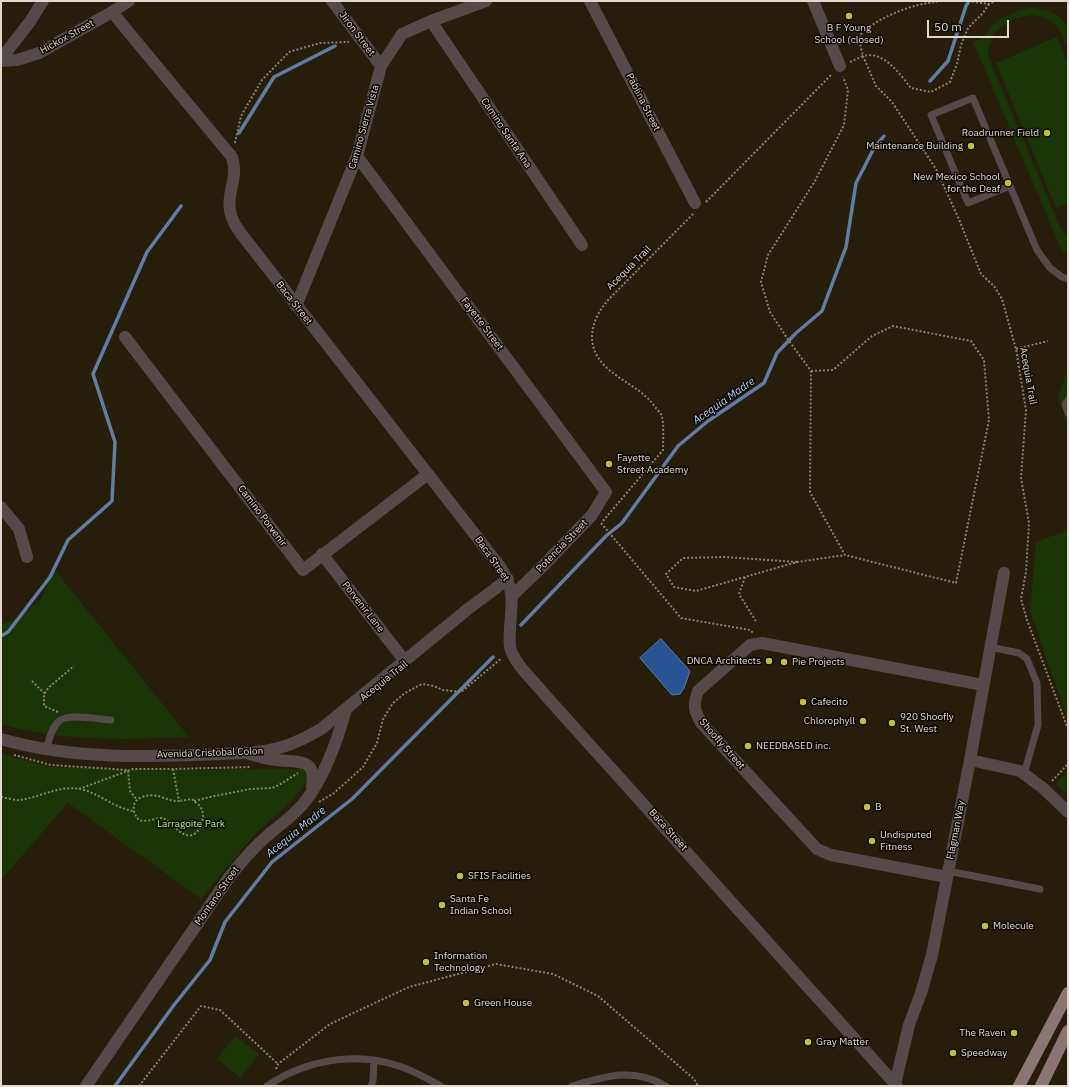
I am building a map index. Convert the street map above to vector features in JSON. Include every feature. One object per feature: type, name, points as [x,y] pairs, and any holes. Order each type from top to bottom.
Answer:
[{"type":"main road","points":[[1019,1086],[1068,992]]},
{"type":"main road","points":[[1041,1086],[1065,1045],[1068,1031]]},
{"type":"street","points":[[1,60],[29,23],[43,1]]},
{"type":"street","name":"Hickox Street","points":[[1,60],[17,60],[40,53],[129,1]]},
{"type":"street","name":"Jiron Street","points":[[332,1],[381,66]]},
{"type":"street","name":"Camino Sierra Vista","points":[[296,306],[357,156],[381,66],[402,34],[431,21],[486,1]]},
{"type":"street","name":"Pablina Street","points":[[590,1],[698,207]]},
{"type":"street","points":[[813,1],[840,66]]},
{"type":"street","points":[[112,12],[232,158]]},
{"type":"street","name":"Camino Santa Ana","points":[[431,21],[582,245]]},
{"type":"street","name":"Fayette Street","points":[[357,156],[606,492]]},
{"type":"street","name":"Baca Street","points":[[232,158],[234,168],[229,197],[229,208],[233,223],[508,579],[512,596],[509,641],[512,653],[518,662],[545,695],[896,1085]]},
{"type":"street","name":"Camino Porvenir","points":[[125,337],[303,570],[428,474]]},
{"type":"street","name":"Potencia Street","points":[[512,596],[592,515],[606,492]]},
{"type":"street","points":[[1,507],[20,529],[27,557]]},
{"type":"street","name":"Porvenir Lane","points":[[322,554],[404,660]]},
{"type":"street","name":"Flagman Way","points":[[896,1085],[909,1025],[921,993],[933,949],[970,760],[1004,573]]},
{"type":"street","name":"Avenida Cristobal Colon","points":[[1,739],[46,750],[108,756],[265,752],[294,744],[321,729],[346,710],[404,660],[508,579]]},
{"type":"street","points":[[762,643],[983,685]]},
{"type":"street","name":"Shoofly Street","points":[[762,643],[750,645],[698,691],[694,701],[696,713],[702,724],[817,849],[831,855],[947,874]]},
{"type":"street","name":"Montano Street","points":[[86,1086],[230,876],[267,836],[293,814],[315,799],[326,764],[340,731],[346,710]]},
{"type":"street","points":[[245,753],[276,760],[293,760],[304,763],[312,772],[314,778],[315,799]]},
{"type":"street","points":[[970,760],[1020,771],[1043,788],[1068,812]]},
{"type":"lane","points":[[1010,186],[968,203],[931,115],[973,98],[1037,250],[1050,268],[1062,277],[1068,279]]},
{"type":"lane","points":[[1068,400],[1065,404],[1068,413]]},
{"type":"lane","points":[[990,647],[1019,653],[1027,659],[1037,684],[1038,725],[1024,774]]},
{"type":"lane","points":[[46,750],[52,731],[58,722],[66,717],[111,720]]},
{"type":"lane","points":[[947,874],[1040,889]]},
{"type":"lane","points":[[270,1085],[293,1072],[318,1063],[344,1059],[386,1062],[405,1068],[441,1086]]},
{"type":"lane","points":[[371,1086],[373,1081],[374,1060]]},
{"type":"lane","points":[[572,1086],[603,1077],[626,1074],[645,1076],[666,1086]]},
{"type":"path","name":"Acequia Trail","points":[[944,1],[931,2],[898,10],[863,31],[859,40],[863,56],[876,86],[892,102],[936,169],[958,217],[981,274],[994,286],[1002,299],[1016,349],[1026,410],[1021,478],[1029,523],[1026,572],[1020,599],[1068,729]]},
{"type":"path","points":[[968,1],[989,4]]},
{"type":"path","points":[[863,56],[870,54],[883,59],[900,74],[911,88],[931,92],[950,82],[957,64],[961,45],[968,28],[983,13],[989,4],[995,1]]},
{"type":"path","points":[[232,158],[241,116],[262,80],[289,52],[320,43],[362,42]]},
{"type":"path","name":"Acequia Trail","points":[[762,643],[750,630],[681,618],[600,522],[663,450],[662,416],[645,395],[605,366],[596,353],[592,341],[592,330],[600,310],[608,300],[698,207],[840,66],[863,56]]},
{"type":"path","points":[[840,66],[848,90],[844,125],[815,181],[768,255],[761,282],[770,312],[811,371],[810,492],[845,555]]},
{"type":"path","points":[[797,562],[725,557],[683,558],[666,574],[674,587],[696,591],[797,562],[845,555],[956,583],[989,420],[984,360],[972,342],[893,326],[872,336],[833,370],[811,371]]},
{"type":"path","points":[[1016,349],[1048,341]]},
{"type":"path","points":[[745,577],[739,594],[757,623]]},
{"type":"path","points":[[315,799],[334,793],[363,768],[377,743],[383,719],[393,703],[406,693],[422,684],[434,686],[444,690],[461,692],[504,656]]},
{"type":"path","points":[[58,712],[44,706],[44,693],[74,666]]},
{"type":"path","points":[[32,681],[44,693]]},
{"type":"path","points":[[8,754],[51,765],[128,770]]},
{"type":"path","points":[[1043,788],[1050,783],[1068,764]]},
{"type":"path","points":[[79,789],[134,769],[173,770],[251,767]]},
{"type":"path","points":[[128,770],[130,791],[138,800]]},
{"type":"path","points":[[173,770],[179,801]]},
{"type":"path","points":[[194,801],[250,789],[272,788],[298,773]]},
{"type":"path","points":[[1,797],[19,800],[62,789],[79,789],[127,810],[134,811]]},
{"type":"path","points":[[148,796],[157,796],[179,801],[192,799],[201,808],[203,816],[200,827],[194,834],[190,835],[175,828],[164,818],[152,821],[139,820],[134,811],[134,805],[138,800],[148,796]]},
{"type":"path","points":[[1,838],[1,844]]},
{"type":"path","points":[[270,1085],[278,1064],[330,1024],[409,987],[496,964],[553,974],[598,996],[694,1079],[698,1086]]},
{"type":"path","points":[[139,1086],[201,1006],[220,1010],[278,1064]]},
{"type":"green space","points":[[1031,8],[1048,11],[1063,20],[1068,31],[1068,50],[1062,34],[1051,21],[1044,17],[1027,16],[1010,21],[997,32],[990,42],[988,56],[1060,227],[1068,237],[1068,251],[1063,253],[973,42],[984,37],[992,26],[1000,19],[1020,10]]},
{"type":"green space","name":"Roadrunner Field","points":[[1057,37],[1068,63],[1068,203],[1056,208],[996,63]]},
{"type":"green space","points":[[1068,369],[1068,426],[1058,396]]},
{"type":"green space","points":[[1068,530],[1068,720],[1030,611],[1036,542]]},
{"type":"green space","points":[[55,570],[189,737],[118,739],[71,737],[24,730],[1,724],[1,625],[19,617],[40,600]]},
{"type":"green space","name":"Larragoite Park","points":[[1,754],[51,767],[161,770],[303,769],[308,779],[293,800],[255,834],[201,899],[68,803],[1,880]]},
{"type":"green space","points":[[1068,771],[1068,795],[1056,784]]},
{"type":"green space","points":[[235,1036],[259,1054],[240,1078],[217,1059]]},
{"type":"water","points":[[661,639],[690,671],[684,688],[680,694],[672,695],[640,658]]},
{"type":"waterway","name":"Acequia Madre","points":[[930,81],[948,61],[969,1]]},
{"type":"waterway","points":[[239,133],[274,77],[335,46]]},
{"type":"waterway","name":"Acequia Madre","points":[[521,625],[606,536],[622,523],[678,446],[708,421],[764,383],[777,353],[796,333],[822,311],[846,247],[856,183],[874,148],[884,136]]},
{"type":"waterway","points":[[1,636],[8,632],[50,577],[68,540],[112,501],[115,442],[93,374],[147,252],[181,206]]},
{"type":"waterway","name":"Acequia Madre","points":[[115,1086],[174,1005],[210,960],[225,922],[272,862],[352,799],[493,657]]},
{"type":"place","name":"B F Young School (closed)","points":[[849,16]]},
{"type":"place","name":"Roadrunner Field","points":[[1047,133]]},
{"type":"place","name":"Maintenance Building","points":[[971,146]]},
{"type":"place","name":"New Mexico School for the Deaf","points":[[1008,183]]},
{"type":"place","name":"Fayette Street Academy","points":[[609,464]]},
{"type":"place","name":"DNCA Architects","points":[[769,661]]},
{"type":"place","name":"Pie Projects","points":[[784,662]]},
{"type":"place","name":"Cafecito","points":[[803,702]]},
{"type":"place","name":"Chlorophyll","points":[[863,721]]},
{"type":"place","name":"920 Shoofly St. West","points":[[892,723]]},
{"type":"place","name":"NEEDBASED inc.","points":[[748,746]]},
{"type":"place","name":"B","points":[[867,807]]},
{"type":"place","name":"Undisputed Fitness","points":[[872,841]]},
{"type":"place","name":"SFIS Facilities","points":[[460,876]]},
{"type":"place","name":"Santa Fe Indian School","points":[[442,905]]},
{"type":"place","name":"Molecule","points":[[985,926]]},
{"type":"place","name":"Information Technology","points":[[426,962]]},
{"type":"place","name":"Green House","points":[[466,1003]]},
{"type":"place","name":"The Raven","points":[[1014,1033]]},
{"type":"place","name":"Gray Matter","points":[[808,1042]]},
{"type":"place","name":"Speedway","points":[[953,1053]]}]
